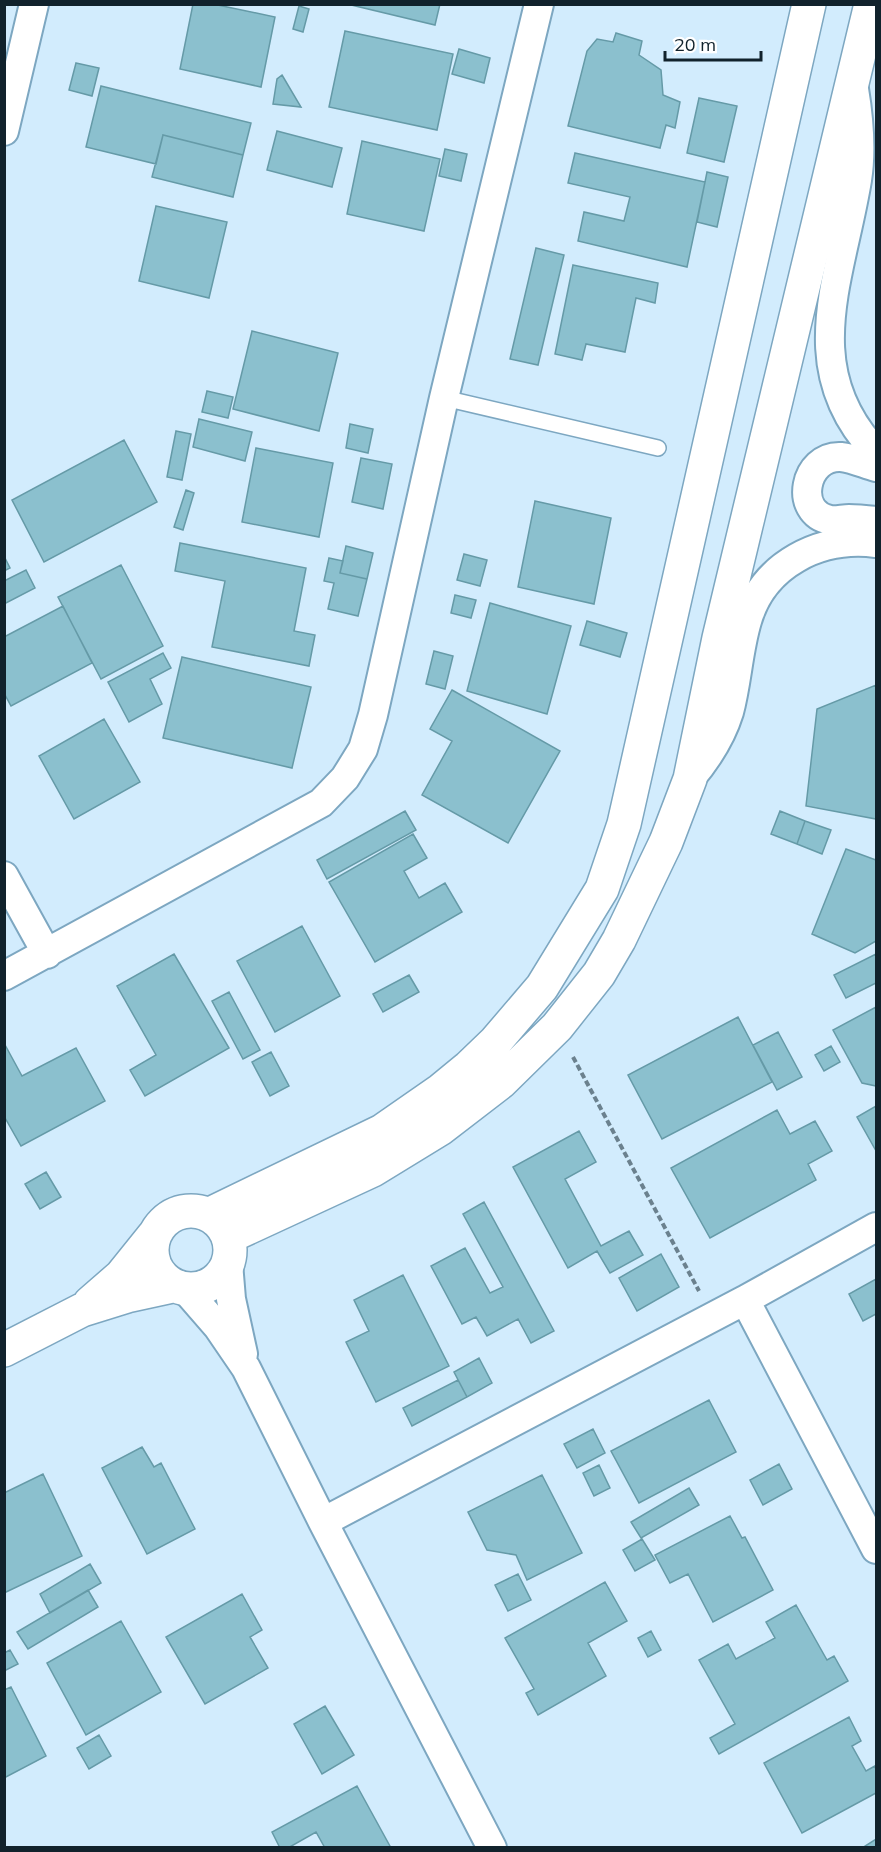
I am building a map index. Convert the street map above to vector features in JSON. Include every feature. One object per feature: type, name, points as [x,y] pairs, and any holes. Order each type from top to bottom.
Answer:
[{"type":"street","points":[[4,131],[34,4]]},
{"type":"street","points":[[4,976],[321,803],[345,778],[363,749],[373,715],[444,398],[539,4]]},
{"type":"street","points":[[221,1238],[441,1090],[495,1042],[542,987],[602,889],[624,824],[809,4]]},
{"type":"street","points":[[221,1238],[373,1170],[440,1129],[501,1082],[558,1027],[599,974],[619,940],[666,842],[690,779],[722,627],[871,4]]},
{"type":"street","points":[[853,80],[860,150],[857,178],[832,298],[829,346],[838,392],[858,429],[876,452]]},
{"type":"street","points":[[876,467],[841,457],[831,459],[821,462],[814,469],[806,487],[808,498],[820,516],[830,520],[876,521]]},
{"type":"street","points":[[690,779],[703,764],[723,729],[747,621],[765,585],[779,570],[795,558],[813,549],[853,541],[876,543]]},
{"type":"street","points":[[4,876],[47,954]]},
{"type":"street","points":[[82,1310],[121,1276],[161,1224],[171,1216],[183,1211],[196,1211],[221,1238],[237,1334],[246,1368]]},
{"type":"street","points":[[322,1522],[745,1300],[876,1227]]},
{"type":"street","points":[[154,1235],[152,1249],[154,1264],[162,1276],[179,1287],[218,1327],[246,1368],[322,1522],[492,1848]]},
{"type":"street","points":[[4,1350],[82,1310],[127,1296],[179,1287],[199,1288],[211,1284],[221,1275],[221,1238]]},
{"type":"street","points":[[745,1300],[876,1549]]},
{"type":"lane","points":[[444,398],[658,447]]},
{"type":"path","points":[[558,1027],[713,1317]]},
{"type":"building","points":[[193,4],[213,4],[275,17],[261,87],[180,69]]},
{"type":"building","points":[[347,4],[440,4],[435,25]]},
{"type":"building","points":[[299,6],[309,9],[303,32],[293,29]]},
{"type":"building","points":[[345,31],[453,54],[437,130],[329,107]]},
{"type":"building","points":[[616,33],[642,41],[639,55],[661,70],[663,95],[680,102],[675,128],[666,125],[660,148],[568,126],[587,51],[597,39],[613,42]]},
{"type":"building","points":[[459,49],[490,58],[484,83],[452,74]]},
{"type":"building","points":[[76,63],[99,68],[92,96],[69,90]]},
{"type":"building","points":[[282,75],[301,107],[273,104],[277,79]]},
{"type":"building","points":[[101,86],[251,123],[243,155],[163,135],[156,164],[86,147]]},
{"type":"building","points":[[699,98],[737,106],[724,162],[687,153]]},
{"type":"building","points":[[277,131],[342,148],[332,187],[267,170]]},
{"type":"building","points":[[163,135],[243,155],[233,197],[152,177]]},
{"type":"building","points":[[362,141],[440,159],[424,231],[347,214]]},
{"type":"building","points":[[445,149],[467,154],[461,181],[439,176]]},
{"type":"building","points":[[575,153],[705,182],[687,267],[578,241],[584,212],[624,221],[630,197],[568,183]]},
{"type":"building","points":[[707,172],[728,177],[717,227],[697,222]]},
{"type":"building","points":[[156,206],[227,222],[209,298],[139,281]]},
{"type":"building","points":[[536,248],[564,255],[538,365],[510,359]]},
{"type":"building","points":[[573,265],[658,283],[655,303],[636,298],[625,352],[586,344],[582,360],[555,354]]},
{"type":"building","points":[[252,331],[338,353],[319,431],[233,409]]},
{"type":"building","points":[[207,391],[233,397],[228,418],[202,412]]},
{"type":"building","points":[[199,419],[252,432],[245,461],[193,447]]},
{"type":"building","points":[[350,424],[373,429],[368,453],[346,448]]},
{"type":"building","points":[[176,431],[191,434],[182,480],[167,477]]},
{"type":"building","points":[[124,440],[157,502],[44,562],[12,500]]},
{"type":"building","points":[[256,448],[333,463],[319,537],[242,522]]},
{"type":"building","points":[[361,458],[392,464],[383,509],[352,502]]},
{"type":"building","points":[[186,490],[194,493],[183,530],[174,527]]},
{"type":"building","points":[[535,501],[611,518],[594,604],[518,587]]},
{"type":"building","points":[[180,543],[306,568],[294,631],[315,635],[309,666],[212,647],[225,581],[175,571]]},
{"type":"building","points":[[346,546],[373,553],[367,579],[340,573]]},
{"type":"building","points":[[464,554],[487,560],[480,586],[457,580]]},
{"type":"building","points":[[4,556],[10,568],[4,571]]},
{"type":"building","points":[[329,558],[343,561],[340,573],[367,579],[358,616],[328,609],[334,583],[324,581]]},
{"type":"building","points":[[121,565],[163,646],[101,679],[58,597]]},
{"type":"building","points":[[26,570],[35,588],[4,604],[4,581]]},
{"type":"building","points":[[455,595],[476,600],[471,618],[451,613]]},
{"type":"building","points":[[490,603],[571,626],[547,714],[467,691]]},
{"type":"building","points":[[63,606],[92,663],[11,706],[4,693],[4,637]]},
{"type":"building","points":[[587,621],[627,633],[620,657],[580,645]]},
{"type":"building","points":[[434,651],[453,656],[445,689],[426,684]]},
{"type":"building","points":[[163,653],[171,668],[150,679],[162,704],[129,722],[108,682]]},
{"type":"building","points":[[182,657],[311,687],[292,768],[163,738]]},
{"type":"building","points":[[876,685],[876,819],[806,806],[817,709]]},
{"type":"building","points":[[452,690],[560,751],[508,843],[422,795],[452,741],[430,729]]},
{"type":"building","points":[[104,719],[140,782],[74,819],[39,756]]},
{"type":"building","points":[[405,811],[416,830],[327,879],[317,860]]},
{"type":"building","points":[[780,811],[805,821],[797,844],[771,834]]},
{"type":"building","points":[[805,821],[831,830],[822,854],[797,844]]},
{"type":"building","points":[[413,834],[427,858],[404,871],[419,898],[445,883],[462,912],[375,962],[329,882]]},
{"type":"building","points":[[846,849],[876,860],[876,941],[855,953],[812,934]]},
{"type":"building","points":[[302,926],[340,996],[275,1032],[237,961]]},
{"type":"building","points":[[174,954],[229,1048],[145,1096],[130,1070],[156,1055],[117,986]]},
{"type":"building","points":[[876,954],[876,983],[846,998],[834,975]]},
{"type":"building","points":[[409,975],[419,992],[383,1012],[373,994]]},
{"type":"building","points":[[229,992],[260,1050],[243,1059],[212,1001]]},
{"type":"building","points":[[876,1007],[876,1086],[862,1083],[833,1030]]},
{"type":"building","points":[[738,1017],[772,1082],[662,1139],[628,1075]]},
{"type":"building","points":[[778,1032],[802,1077],[777,1090],[753,1045]]},
{"type":"building","points":[[4,1043],[22,1076],[76,1048],[105,1101],[21,1146],[4,1116]]},
{"type":"building","points":[[831,1046],[840,1062],[824,1071],[815,1055]]},
{"type":"building","points":[[271,1052],[289,1086],[270,1096],[252,1062]]},
{"type":"building","points":[[876,1106],[876,1148],[875,1149],[857,1117]]},
{"type":"building","points":[[777,1110],[790,1134],[815,1121],[832,1151],[808,1164],[816,1180],[710,1238],[671,1168]]},
{"type":"building","points":[[579,1131],[596,1162],[565,1179],[601,1246],[629,1231],[643,1255],[610,1273],[597,1251],[568,1268],[513,1167]]},
{"type":"building","points":[[46,1172],[61,1197],[40,1209],[25,1184]]},
{"type":"building","points":[[484,1202],[554,1331],[531,1343],[518,1319],[487,1336],[476,1317],[462,1324],[431,1266],[465,1248],[490,1293],[503,1287],[463,1214]]},
{"type":"building","points":[[661,1254],[679,1287],[637,1311],[619,1278]]},
{"type":"building","points":[[403,1275],[449,1366],[376,1402],[346,1342],[369,1331],[354,1300]]},
{"type":"building","points":[[876,1279],[876,1314],[863,1321],[849,1294]]},
{"type":"building","points":[[479,1358],[492,1383],[467,1397],[454,1372]]},
{"type":"building","points":[[458,1380],[467,1397],[412,1426],[403,1408]]},
{"type":"building","points":[[709,1400],[736,1452],[639,1503],[611,1451]]},
{"type":"building","points":[[593,1429],[605,1453],[577,1468],[564,1444]]},
{"type":"building","points":[[142,1447],[154,1467],[161,1463],[195,1529],[147,1554],[102,1468]]},
{"type":"building","points":[[779,1464],[792,1489],[763,1505],[750,1480]]},
{"type":"building","points":[[599,1465],[610,1488],[594,1496],[583,1473]]},
{"type":"building","points":[[43,1474],[82,1556],[4,1593],[4,1493]]},
{"type":"building","points":[[542,1475],[582,1553],[527,1580],[516,1555],[487,1550],[468,1512]]},
{"type":"building","points":[[689,1488],[699,1505],[641,1538],[631,1522]]},
{"type":"building","points":[[730,1516],[742,1538],[745,1537],[773,1590],[713,1622],[688,1574],[670,1583],[655,1555]]},
{"type":"building","points":[[642,1539],[655,1560],[635,1571],[623,1550]]},
{"type":"building","points":[[90,1564],[101,1583],[50,1613],[40,1594]]},
{"type":"building","points":[[518,1574],[531,1600],[508,1611],[495,1585]]},
{"type":"building","points":[[605,1582],[627,1621],[588,1643],[606,1676],[538,1715],[526,1693],[534,1689],[505,1638]]},
{"type":"building","points":[[88,1590],[98,1607],[28,1649],[17,1632]]},
{"type":"building","points":[[242,1594],[262,1630],[250,1637],[268,1668],[205,1704],[166,1637]]},
{"type":"building","points":[[796,1605],[827,1660],[834,1656],[848,1681],[719,1754],[710,1738],[735,1724],[699,1660],[728,1644],[736,1659],[775,1638],[766,1622]]},
{"type":"building","points":[[121,1621],[161,1692],[86,1735],[47,1663]]},
{"type":"building","points":[[651,1631],[661,1650],[648,1657],[638,1638]]},
{"type":"building","points":[[10,1650],[18,1664],[4,1671],[4,1653]]},
{"type":"building","points":[[11,1687],[46,1756],[4,1778],[4,1690]]},
{"type":"building","points":[[325,1706],[354,1755],[322,1774],[294,1724]]},
{"type":"building","points":[[849,1717],[861,1741],[852,1746],[866,1771],[875,1766],[876,1793],[802,1833],[764,1763]]},
{"type":"building","points":[[99,1735],[111,1756],[89,1769],[77,1748]]},
{"type":"building","points":[[357,1786],[391,1848],[325,1848],[316,1832],[288,1848],[280,1848],[272,1832]]},
{"type":"building","points":[[876,1839],[876,1848],[862,1848]]}]
